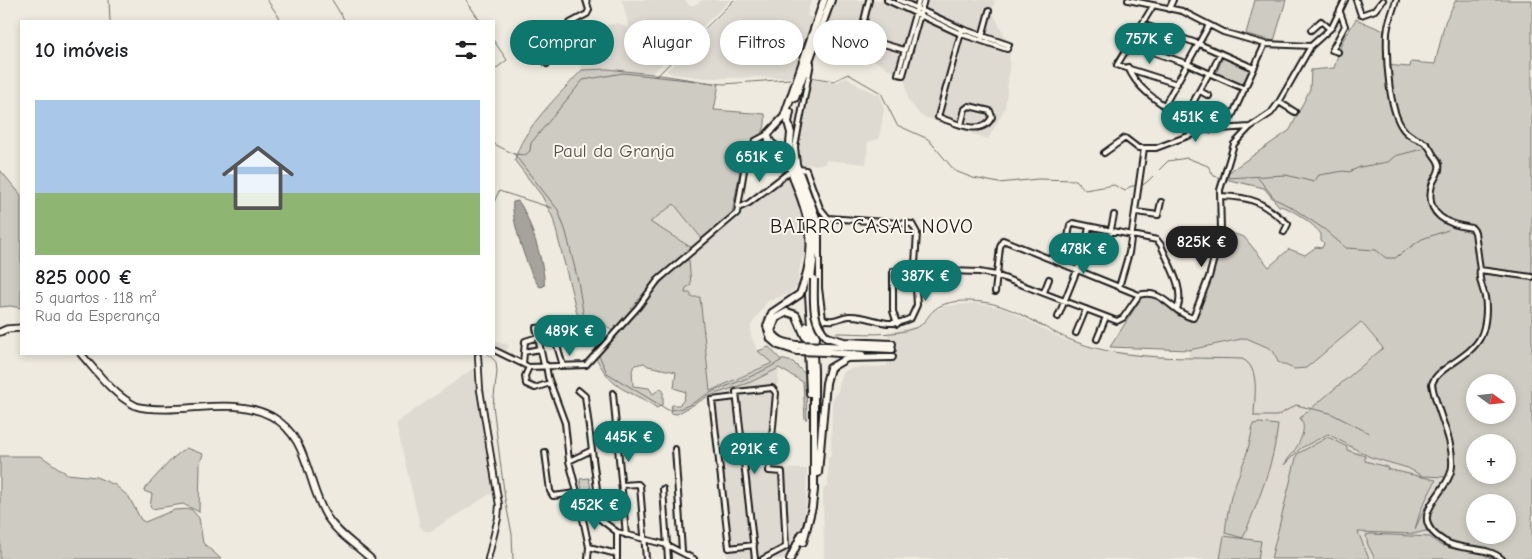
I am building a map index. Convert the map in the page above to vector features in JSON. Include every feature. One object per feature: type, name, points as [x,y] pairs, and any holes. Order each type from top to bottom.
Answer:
[{"type":"highway","points":[[822,0],[792,86],[784,117],[768,134],[770,143],[785,155],[808,214],[811,247],[800,294],[772,313],[767,326],[771,339],[778,345],[826,349],[892,346],[844,342],[827,337],[819,329],[815,316],[816,238],[812,213],[789,154],[792,138],[788,118],[830,0]]},
{"type":"highway","points":[[802,78],[812,56],[830,0]]},
{"type":"highway","points":[[777,124],[782,124],[790,129]]},
{"type":"highway","points":[[778,148],[787,146],[790,142]]},
{"type":"highway","points":[[803,542],[812,507],[814,490],[814,370],[809,295],[816,238]]},
{"type":"highway","points":[[790,559],[800,541],[808,516],[810,498],[807,267]]},
{"type":"highway","points":[[797,348],[781,342],[771,331],[776,318],[782,313],[792,313],[799,319],[805,336],[809,362]]},
{"type":"highway","points":[[816,484],[818,365],[816,331],[823,318]]},
{"type":"highway","points":[[826,349],[869,357]]},
{"type":"highway","points":[[795,559],[809,529],[816,484],[827,374],[837,362],[847,358],[892,357]]},
{"type":"main road","points":[[0,331],[20,327]]},
{"type":"main road","points":[[81,355],[116,393],[137,406],[154,409],[243,406],[272,417],[287,429],[300,446],[327,517],[339,531],[372,559]]},
{"type":"main road","points":[[86,355],[117,389],[130,400],[151,408],[239,403],[270,413],[286,425],[308,456],[329,516],[372,559]]},
{"type":"street","points":[[576,20],[587,14],[589,10],[586,0]]},
{"type":"street","points":[[869,0],[860,37],[904,50]]},
{"type":"street","points":[[887,0],[918,10]]},
{"type":"street","points":[[900,0],[961,32],[1007,49],[1009,45],[961,32]]},
{"type":"street","points":[[919,0],[918,10],[903,75],[898,74],[918,10],[924,0]]},
{"type":"street","points":[[1128,0],[1182,11],[1223,32],[1265,44],[1282,43],[1311,46]]},
{"type":"street","points":[[1169,9],[1173,0]]},
{"type":"street","points":[[799,169],[806,170],[820,208],[828,218],[912,224],[917,233],[915,264],[920,270],[979,272],[996,275],[1106,317],[1120,320],[1139,295],[1148,292],[1155,293],[1193,318],[1209,277],[1220,236],[1220,196],[1226,167],[1234,144],[1250,127],[1271,113],[1311,46],[1330,29],[1345,0]]},
{"type":"street","points":[[1356,0],[1361,15],[1375,10],[1383,0]]},
{"type":"street","points":[[1396,0],[1387,33],[1388,65],[1395,107],[1400,122],[1407,133],[1429,144],[1439,163],[1439,172],[1432,185],[1430,198],[1433,208],[1442,218],[1453,225],[1472,228],[1476,232],[1479,276],[1486,305],[1481,337],[1464,356],[1439,373],[1432,384],[1450,449],[1452,466],[1444,486],[1429,506],[1427,519],[1432,530],[1445,542],[1492,552],[1502,559]]},
{"type":"street","points":[[1153,6],[1117,65],[1176,84]]},
{"type":"street","points":[[982,37],[989,11]]},
{"type":"street","points":[[1338,52],[1332,50],[1345,26],[1340,12]]},
{"type":"street","points":[[1311,30],[1321,21],[1330,29]]},
{"type":"street","points":[[1142,24],[1199,44],[1254,68]]},
{"type":"street","points":[[1164,106],[1209,25]]},
{"type":"street","points":[[961,32],[938,117],[961,124],[978,128],[986,126],[992,117],[990,111],[970,106],[966,109],[961,124]]},
{"type":"street","points":[[1129,44],[1188,64],[1245,89]]},
{"type":"street","points":[[1232,116],[1265,44]]},
{"type":"street","points":[[1128,68],[1139,86],[1184,119],[1220,53]]},
{"type":"street","points":[[812,56],[795,147],[799,169],[819,223],[819,288],[823,318],[830,321],[839,320],[847,316],[889,324],[897,324],[911,318],[916,309],[915,271],[913,270],[893,271],[893,311],[897,324]]},
{"type":"street","points":[[1200,91],[1210,96]]},
{"type":"street","points":[[1279,102],[1295,112]]},
{"type":"street","points":[[1104,153],[1125,138],[1136,147],[1156,148],[1204,130],[1250,127]]},
{"type":"street","points":[[739,208],[746,158],[754,144],[768,134]]},
{"type":"street","points":[[754,144],[770,143]]},
{"type":"street","points":[[1119,287],[1127,262],[1136,212],[1144,148]]},
{"type":"street","points":[[495,350],[529,366],[583,366],[597,354],[638,307],[658,280],[730,219],[739,208],[750,204],[788,173]]},
{"type":"street","points":[[1220,196],[1249,197],[1258,201],[1288,224],[1284,232]]},
{"type":"street","points":[[1136,212],[1158,215],[1161,202]]},
{"type":"street","points":[[1106,258],[1114,215]]},
{"type":"street","points":[[1068,238],[1070,225],[1154,239],[1161,245],[1178,288],[1180,296],[1176,308]]},
{"type":"street","points":[[1058,317],[1086,245],[1089,227]]},
{"type":"street","points":[[994,292],[1000,247],[1003,240],[1139,295]]},
{"type":"street","points":[[1480,270],[1532,277]]},
{"type":"street","points":[[1044,292],[1049,279]]},
{"type":"street","points":[[1076,333],[1086,309]]},
{"type":"street","points":[[1097,339],[1106,317]]},
{"type":"street","points":[[563,366],[556,342],[554,342],[547,326],[536,328],[550,383],[564,422],[569,461],[589,547],[588,559]]},
{"type":"street","points":[[523,364],[525,341],[538,337]]},
{"type":"street","points":[[524,352],[540,349]]},
{"type":"street","points":[[479,355],[480,390],[499,505],[498,518],[488,559]]},
{"type":"street","points":[[529,366],[525,376],[526,384],[535,388],[550,383]]},
{"type":"street","points":[[754,545],[729,548],[712,400],[772,388],[776,393],[769,471],[782,472],[786,546],[763,559]]},
{"type":"street","points":[[578,390],[585,396],[598,497]]},
{"type":"street","points":[[613,393],[626,535]]},
{"type":"street","points":[[736,394],[755,559]]},
{"type":"street","points":[[569,461],[592,450]]},
{"type":"street","points":[[675,451],[682,551]]},
{"type":"street","points":[[545,452],[550,491],[553,496],[576,493]]},
{"type":"street","points":[[622,485],[638,484],[640,486],[646,559]]},
{"type":"street","points":[[663,489],[668,559]]},
{"type":"street","points":[[580,504],[616,532],[667,545],[682,551],[694,559]]},
{"type":"street","points":[[589,547],[617,557],[616,532]]},
{"type":"shaded area","points":[[622,0],[686,0],[688,5],[694,5],[703,0],[731,0],[709,20],[627,20]]},
{"type":"shaded area","points":[[735,0],[811,0],[807,16],[814,18],[803,49],[803,20],[720,20],[720,65],[797,65],[793,77],[705,78],[672,74],[667,71],[673,65],[710,65],[710,26]]},
{"type":"shaded area","points":[[835,0],[995,0],[992,11],[1010,47],[1009,73],[1005,108],[988,139],[921,116],[908,100],[905,79],[882,65],[887,65],[887,20],[828,20]]},
{"type":"shaded area","points":[[618,23],[624,26],[624,65],[661,65],[651,74],[607,69],[582,70],[580,65],[614,65],[614,24]]},
{"type":"shaded area","points":[[847,77],[859,86],[880,95],[884,109],[879,139],[868,142],[866,164],[826,160],[825,164],[803,165],[799,162],[799,151],[812,79],[837,82]]},
{"type":"shaded area","points":[[789,174],[804,213],[808,243],[800,265],[797,287],[788,294],[768,301],[751,325],[751,336],[758,351],[772,362],[710,391],[700,297],[691,297],[685,293],[685,288],[691,285],[685,260]]},
{"type":"shaded area","points":[[518,201],[527,217],[536,242],[543,268],[544,286],[540,287],[536,281],[521,246],[513,209],[513,202]]},
{"type":"shaded area","points":[[674,203],[703,240],[692,248],[650,222]]},
{"type":"shaded area","points":[[975,303],[1004,308],[1063,339],[1099,350],[1188,359],[1189,350],[1246,338],[1267,347],[1274,352],[1278,362],[1294,369],[1307,367],[1360,322],[1383,348],[1300,418],[1304,427],[1303,434],[1286,462],[1301,448],[1327,433],[1370,457],[1408,468],[1422,476],[1448,476],[1425,507],[1414,534],[1430,530],[1498,559],[824,559],[823,489],[828,486],[828,458],[831,456],[832,400],[838,391],[841,376],[845,371],[853,368],[887,366],[888,332],[923,325],[934,311],[945,306]]},
{"type":"shaded area","points":[[495,341],[509,345],[505,354],[495,349]]},
{"type":"shaded area","points":[[779,367],[770,468],[807,469],[806,503],[801,527],[790,552],[783,559],[728,559],[709,396],[751,382]]},
{"type":"shaded area","points":[[474,368],[492,493],[431,531],[424,531],[420,526],[396,423]]},
{"type":"green space","points":[[1255,0],[1286,0],[1274,41],[1246,34]]},
{"type":"green space","points":[[1456,0],[1532,0],[1532,559],[1498,559],[1474,550],[1443,545],[1430,530],[1413,534],[1358,532],[1369,559],[1271,559],[1297,454],[1328,437],[1347,447],[1347,450],[1365,456],[1365,461],[1387,467],[1387,469],[1436,480],[1421,509],[1415,529],[1425,507],[1448,477],[1422,476],[1408,468],[1370,457],[1328,434],[1301,448],[1284,465],[1302,436],[1303,424],[1300,418],[1383,348],[1361,322],[1306,368],[1294,369],[1278,362],[1274,352],[1246,338],[1189,350],[1110,347],[1144,294],[1155,296],[1191,322],[1201,305],[1222,230],[1244,237],[1269,267],[1289,249],[1305,255],[1316,247],[1322,248],[1324,243],[1318,230],[1296,213],[1279,206],[1264,188],[1225,179],[1227,170],[1229,172],[1290,130],[1310,89],[1311,70],[1334,68],[1342,42],[1356,19],[1384,31],[1385,65],[1410,67],[1411,62],[1435,64],[1445,22]]},
{"type":"green space","points":[[1223,57],[1250,68],[1242,86],[1216,74]]},
{"type":"green space","name":"Paul da Granja","points":[[607,69],[719,84],[714,110],[765,114],[762,132],[744,151],[732,213],[703,240],[674,204],[650,222],[692,248],[661,273],[613,332],[601,321],[595,329],[592,326],[580,325],[553,218],[542,196],[515,161],[518,149],[533,125],[582,70]]},
{"type":"green space","points":[[0,170],[20,194],[20,308],[0,307]]},
{"type":"green space","points":[[685,260],[689,260],[691,285],[686,288],[685,293],[691,293],[691,297],[700,297],[710,391],[772,363],[758,351],[769,347],[780,359],[793,362],[806,375],[807,419],[805,419],[803,382],[779,368],[751,382],[709,396],[677,414],[670,413],[672,405],[679,405],[683,401],[686,392],[674,388],[676,372],[648,366],[644,363],[635,365],[632,370],[633,386],[649,388],[653,394],[661,388],[663,390],[663,404],[657,408],[616,385],[603,370],[596,358],[650,295]]},
{"type":"green space","points":[[1253,424],[1278,425],[1276,440],[1265,482],[1243,538],[1225,533],[1227,515],[1232,492],[1248,449]]},
{"type":"green space","points":[[186,448],[203,454],[200,463],[199,512],[183,504],[152,509],[150,507],[152,494],[144,491],[145,488],[173,458]]},
{"type":"green space","points":[[0,456],[41,456],[67,474],[96,477],[115,485],[129,497],[141,520],[145,522],[174,510],[191,509],[199,518],[203,543],[221,559],[0,559]]},
{"type":"green space","points":[[589,478],[592,495],[583,497],[580,479]]},
{"type":"green space","points":[[1366,535],[1430,537],[1440,545],[1478,553],[1495,559],[1375,559],[1368,545]]},
{"type":"green space","points":[[1224,536],[1261,541],[1258,559],[1220,559]]},
{"type":"waterway","points":[[109,0],[110,20]]},
{"type":"waterway","points":[[267,0],[281,20]]},
{"type":"waterway","points":[[332,0],[344,20]]},
{"type":"waterway","points":[[466,0],[479,20]]},
{"type":"waterway","points":[[656,77],[734,0]]},
{"type":"waterway","points":[[495,42],[507,60],[495,69]]},
{"type":"waterway","points":[[514,154],[525,155],[530,151],[531,143],[583,80],[623,73],[724,84],[790,79]]},
{"type":"waterway","points":[[810,77],[834,81],[848,74],[881,93],[897,125],[928,139],[955,171],[973,178],[999,183],[1038,179],[1076,180],[1085,190],[1114,185],[1125,191],[1129,187],[1137,185]]},
{"type":"waterway","points":[[495,144],[514,154],[558,210],[566,232],[578,281],[585,324],[607,373],[668,410],[674,410],[686,406],[714,391],[757,374],[782,360]]},
{"type":"waterway","points":[[1226,178],[1286,175],[1314,182],[1319,175],[1349,172],[1360,167],[1388,162],[1395,156],[1422,149]]},
{"type":"waterway","points":[[1141,186],[1168,161],[1187,158],[1208,166],[1214,176],[1222,178]]},
{"type":"waterway","points":[[1258,178],[1275,199],[1291,207],[1324,229],[1346,248],[1376,250],[1386,258],[1395,258],[1422,239],[1448,230]]},
{"type":"waterway","points":[[495,200],[499,191],[552,208]]},
{"type":"waterway","points":[[836,333],[896,333],[918,327],[924,323],[934,310],[944,304],[970,301],[995,304],[1018,313],[1064,337],[1096,348],[1158,357],[1242,359],[1248,363],[1254,376],[1254,416],[1277,416],[1296,405],[1330,413],[1369,433]]},
{"type":"waterway","points":[[489,355],[496,362],[497,372],[493,405],[505,499],[512,534],[513,559]]},
{"type":"district","name":"BAIRRO CASAL NOVO","points":[[872,226]]}]
